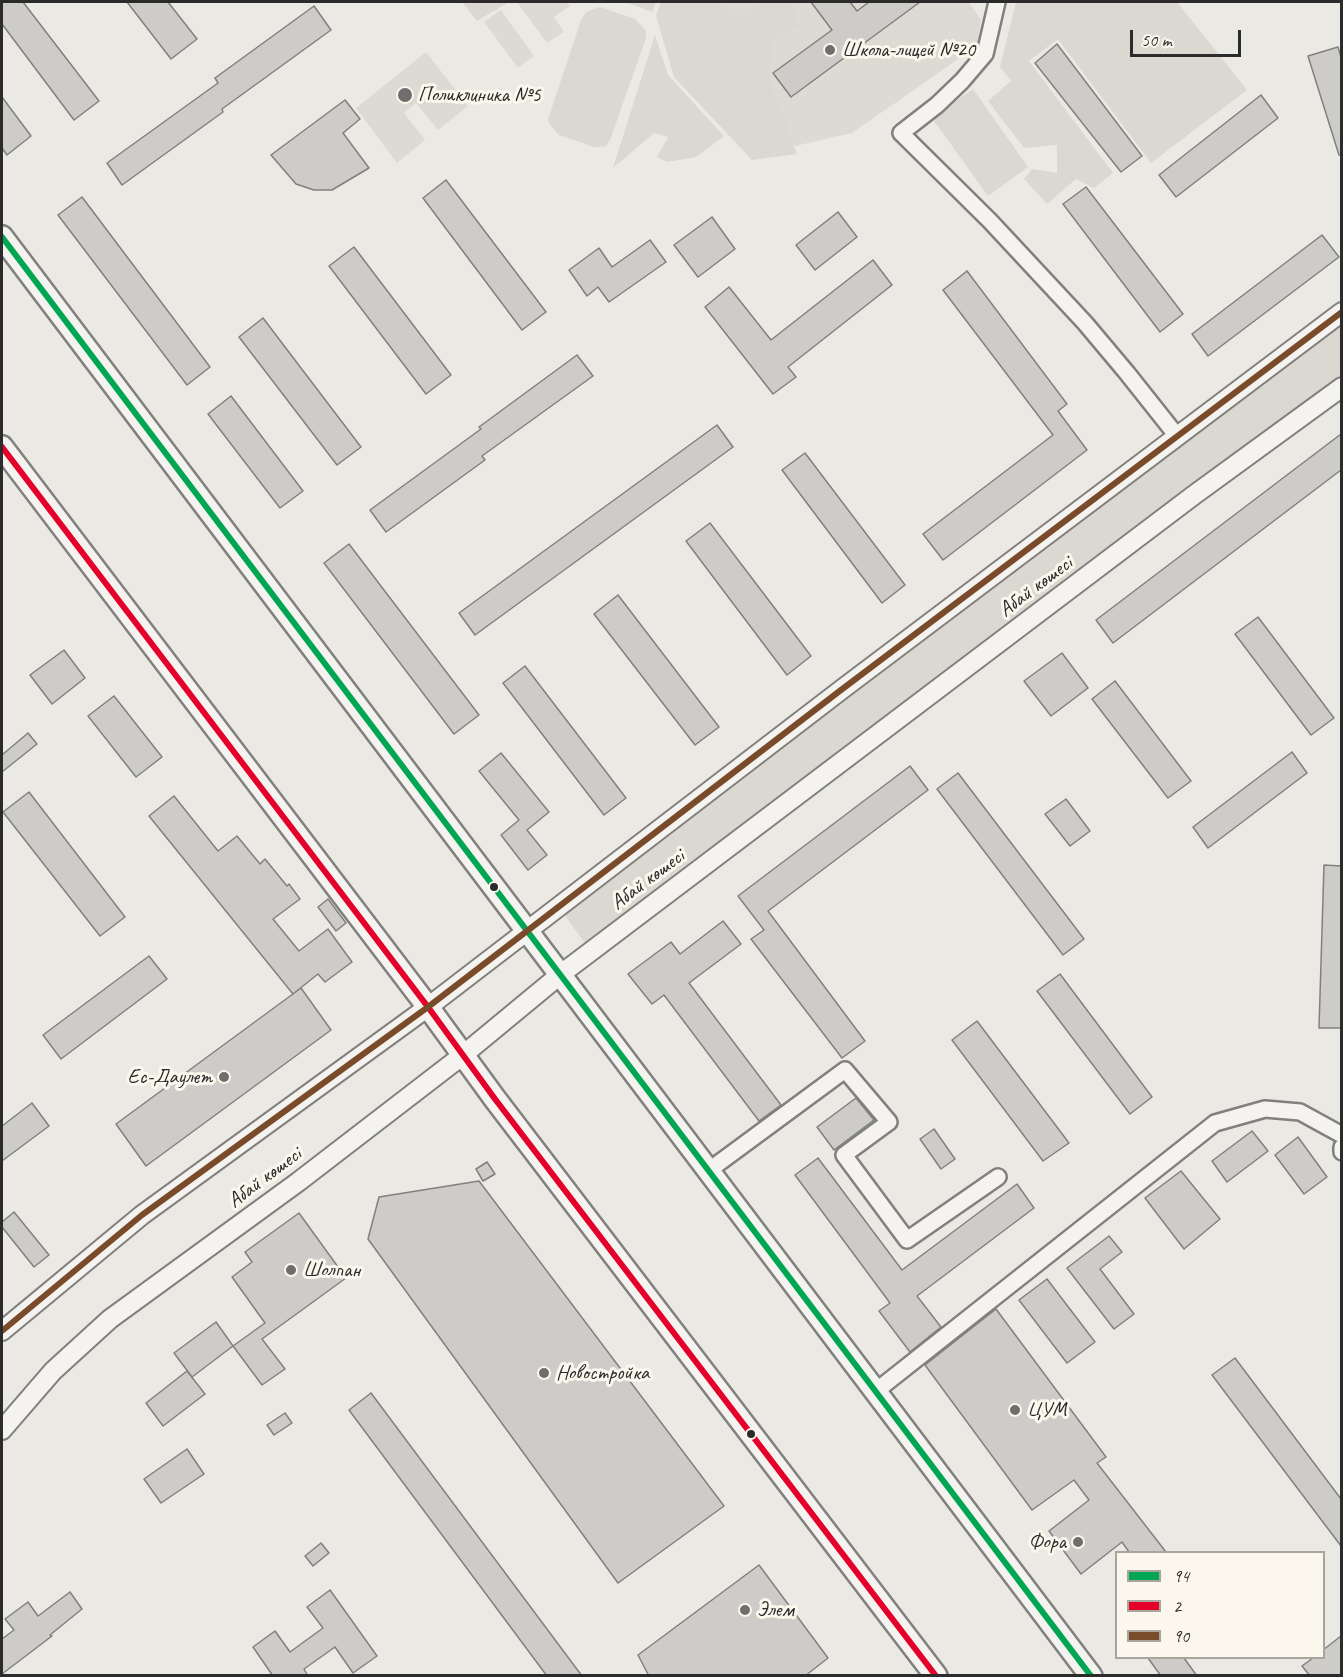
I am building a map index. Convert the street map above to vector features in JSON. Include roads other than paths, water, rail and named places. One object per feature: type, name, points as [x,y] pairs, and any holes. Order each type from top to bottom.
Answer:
[{"type":"main road","points":[[2,237],[1091,1676]]},
{"type":"main road","points":[[2,447],[936,1676]]},
{"type":"street","points":[[996,2],[985,54],[937,105],[900,134],[990,221],[1085,323],[1177,436]]},
{"type":"street","name":"Абай көшесі","points":[[2,1330],[142,1215],[428,1007],[526,930],[1341,312]]},
{"type":"street","name":"Абай көшесі","points":[[2,1430],[53,1371],[110,1319],[298,1182],[464,1055],[561,974],[1194,495],[1341,387]]},
{"type":"street","points":[[708,1171],[845,1070],[889,1122],[844,1155],[907,1239],[998,1178]]},
{"type":"street","points":[[876,1391],[1215,1123],[1265,1109],[1300,1112],[1341,1135]]},
{"type":"street","points":[[1341,1147],[1341,1152]]},
{"type":"place","name":"Школа-лицей №20","points":[[830,50]]},
{"type":"place","name":"Поликлиника №5","points":[[405,95]]},
{"type":"place","name":"Ес-Даулет","points":[[224,1077]]},
{"type":"place","name":"Шолпан","points":[[291,1270]]},
{"type":"place","name":"Новостройка","points":[[544,1373]]},
{"type":"place","name":"ЦУМ","points":[[1015,1410]]},
{"type":"place","name":"Фора","points":[[1078,1542]]},
{"type":"place","name":"Элем","points":[[745,1610]]}]
